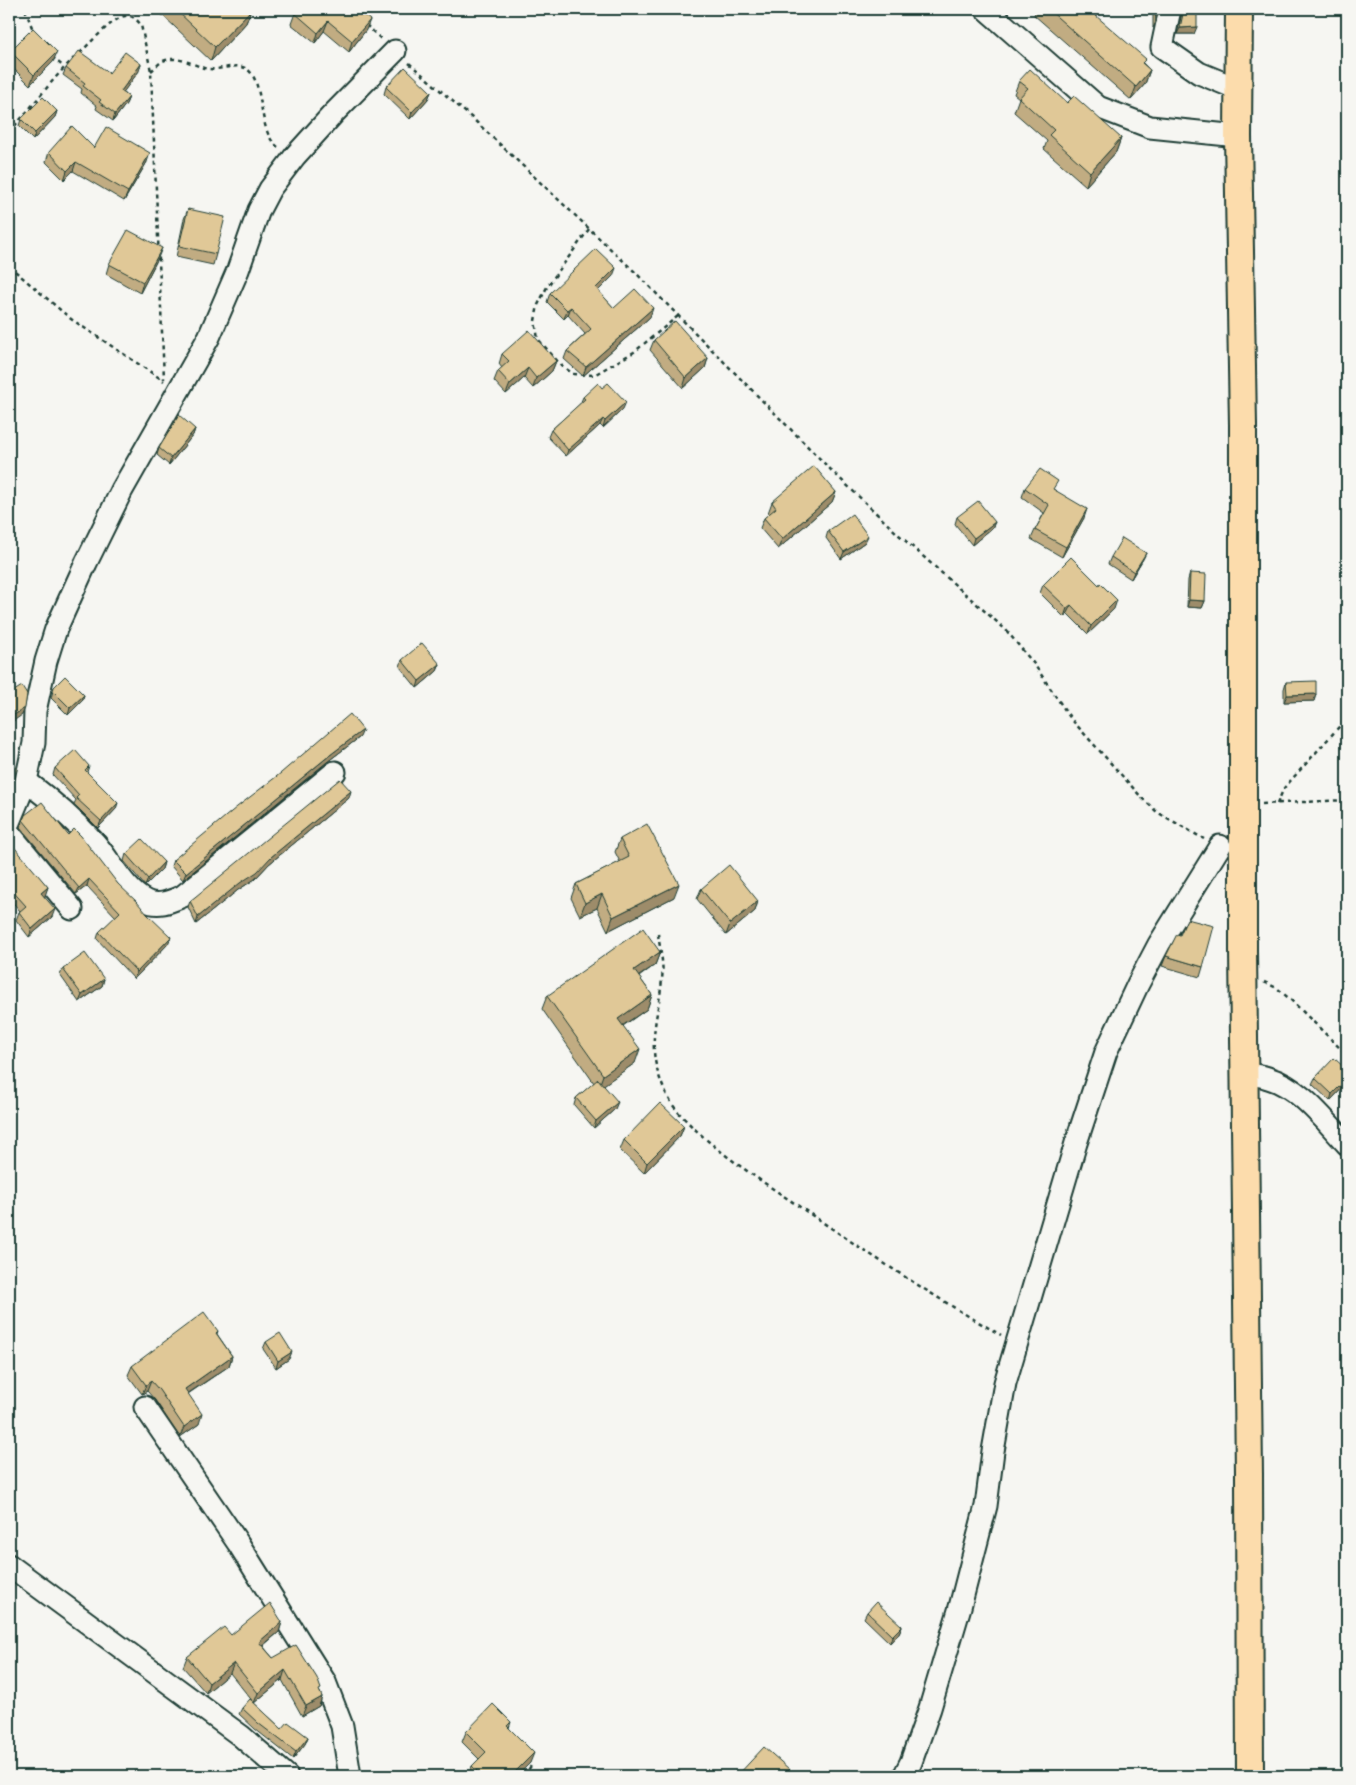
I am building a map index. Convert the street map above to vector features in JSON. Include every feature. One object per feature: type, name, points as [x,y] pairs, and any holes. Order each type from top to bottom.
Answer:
[{"type":"main road","points":[[1239,9],[1238,136],[1242,425],[1241,657],[1250,1776]]},
{"type":"street","points":[[986,9],[1098,107],[1150,127],[1238,136]]},
{"type":"street","points":[[1170,9],[1162,47],[1199,73],[1238,89]]},
{"type":"street","points":[[9,822],[26,781],[34,743],[36,711],[46,661],[56,629],[171,386],[209,337],[238,270],[259,210],[270,189],[295,156],[395,51]]},
{"type":"street","points":[[26,781],[65,812],[96,844],[129,887],[146,901],[156,904],[167,903],[183,896],[335,772]]},
{"type":"street","points":[[9,833],[72,909]]},
{"type":"street","points":[[904,1776],[911,1762],[930,1708],[960,1607],[986,1506],[1005,1383],[1076,1143],[1106,1052],[1159,944],[1220,846]]},
{"type":"street","points":[[1245,1074],[1267,1077],[1288,1087],[1319,1114],[1347,1144]]},
{"type":"street","points":[[145,1408],[238,1543],[324,1682],[342,1726],[350,1776]]},
{"type":"street","points":[[9,1565],[241,1736],[277,1774]]},
{"type":"path","points":[[25,9],[34,33]]},
{"type":"path","points":[[9,132],[64,67],[116,20],[125,16],[131,16],[137,20],[141,25],[151,71],[171,386]]},
{"type":"path","points":[[361,21],[472,118],[678,316],[844,483],[899,535],[1006,630],[1034,664],[1071,719],[1143,799],[1157,812],[1171,821],[1220,846]]},
{"type":"path","points":[[49,54],[64,67]]},
{"type":"path","points":[[151,71],[164,61],[177,59],[215,70],[242,67],[249,70],[253,75],[258,90],[268,137],[274,144],[295,156]]},
{"type":"path","points":[[589,229],[547,287],[538,305],[535,321],[538,339],[561,365],[572,374],[594,375],[634,352],[678,316]]},
{"type":"path","points":[[9,266],[71,319],[171,386]]},
{"type":"path","points":[[1277,804],[1284,788],[1347,718]]},
{"type":"path","points":[[1243,806],[1347,800]]},
{"type":"path","points":[[658,934],[662,956],[662,980],[655,1024],[654,1057],[667,1095],[679,1113],[694,1129],[736,1163],[769,1186],[906,1278],[1017,1344]]},
{"type":"path","points":[[1244,976],[1277,988],[1347,1055]]},
{"type":"path","points":[[524,1776],[532,1763]]},
{"type":"building","points":[[175,9],[250,9],[251,10],[215,47]]},
{"type":"building","points":[[298,9],[356,9],[370,20],[352,41],[328,21],[318,33],[295,13]]},
{"type":"building","points":[[1048,9],[1088,9],[1146,59],[1142,63],[1150,70],[1136,87]]},
{"type":"building","points":[[1155,9],[1158,9],[1156,22]]},
{"type":"building","points":[[1184,9],[1197,9],[1197,27],[1180,28]]},
{"type":"building","points":[[33,28],[57,52],[34,75],[10,51]]},
{"type":"building","points":[[79,51],[109,73],[125,52],[141,64],[121,91],[129,97],[115,114],[99,102],[101,100],[83,86],[85,83],[66,68]]},
{"type":"building","points":[[405,67],[431,92],[412,112],[386,87]]},
{"type":"building","points":[[1030,69],[1067,103],[1074,96],[1121,138],[1090,172],[1049,135],[1054,130],[1019,98],[1028,88],[1019,81]]},
{"type":"building","points":[[43,97],[57,111],[35,133],[21,119]]},
{"type":"building","points":[[72,126],[94,148],[106,127],[150,153],[128,192],[76,162],[67,171],[49,152]]},
{"type":"building","points":[[188,209],[225,217],[216,254],[179,246]]},
{"type":"building","points":[[128,230],[162,248],[143,282],[109,264]]},
{"type":"building","points":[[596,249],[616,268],[596,288],[614,308],[635,289],[653,308],[586,367],[567,351],[591,329],[571,307],[567,310],[550,293]]},
{"type":"building","points":[[675,321],[708,358],[686,378],[654,340]]},
{"type":"building","points":[[529,330],[556,361],[536,378],[528,368],[510,384],[498,371],[509,361],[502,354]]},
{"type":"building","points":[[598,383],[602,388],[608,383],[626,402],[605,421],[603,419],[568,450],[551,430],[585,399],[583,397]]},
{"type":"building","points":[[179,415],[195,429],[171,458],[159,448]]},
{"type":"building","points":[[814,466],[836,492],[782,539],[764,518],[776,508],[772,502]]},
{"type":"building","points":[[1040,469],[1058,481],[1053,489],[1087,509],[1066,547],[1035,530],[1049,505],[1025,488]]},
{"type":"building","points":[[978,501],[995,522],[974,538],[957,517]]},
{"type":"building","points":[[852,514],[868,536],[844,552],[828,531]]},
{"type":"building","points":[[1122,538],[1146,553],[1134,572],[1111,557]]},
{"type":"building","points":[[1071,557],[1117,600],[1091,626],[1071,605],[1067,608],[1043,585]]},
{"type":"building","points":[[1190,573],[1206,574],[1205,601],[1189,600]]},
{"type":"building","points":[[422,643],[440,664],[419,681],[402,660]]},
{"type":"building","points":[[65,676],[84,695],[70,708],[53,691],[54,687]]},
{"type":"building","points":[[1316,681],[1316,694],[1287,695],[1286,682]]},
{"type":"building","points":[[9,685],[14,691],[22,686],[27,694],[25,708],[9,718]]},
{"type":"building","points":[[350,714],[363,730],[186,873],[173,860],[281,773]]},
{"type":"building","points":[[75,750],[89,766],[85,770],[118,803],[101,821],[76,798],[79,795],[55,768]]},
{"type":"building","points":[[9,757],[17,769],[9,789]]},
{"type":"building","points":[[340,779],[351,791],[271,857],[257,872],[240,883],[198,917],[190,901]]},
{"type":"building","points":[[42,802],[68,835],[74,829],[81,836],[118,884],[171,937],[137,972],[99,932],[120,912],[89,879],[79,888],[23,820],[25,815]]},
{"type":"building","points":[[647,824],[679,884],[613,917],[602,894],[585,903],[576,884],[629,857],[620,839]]},
{"type":"building","points":[[142,839],[164,862],[148,879],[126,854]]},
{"type":"building","points":[[10,842],[48,887],[41,893],[55,909],[32,929],[19,912],[26,906],[9,887]]},
{"type":"building","points":[[729,865],[758,901],[730,924],[701,889]]},
{"type":"building","points":[[1187,919],[1214,926],[1203,967],[1166,956],[1177,934],[1180,935]]},
{"type":"building","points":[[643,928],[660,952],[634,970],[652,995],[618,1019],[640,1049],[603,1075],[547,996]]},
{"type":"building","points":[[85,953],[104,979],[82,995],[63,969]]},
{"type":"building","points":[[1334,1058],[1347,1070],[1347,1079],[1332,1094],[1315,1078]]},
{"type":"building","points":[[598,1079],[618,1102],[596,1121],[576,1098]]},
{"type":"building","points":[[660,1103],[684,1126],[647,1163],[624,1140]]},
{"type":"building","points":[[204,1312],[218,1331],[216,1333],[232,1356],[185,1389],[202,1414],[184,1427],[159,1390],[151,1381],[146,1385],[132,1366]]},
{"type":"building","points":[[280,1333],[292,1352],[278,1361],[266,1342]]},
{"type":"building","points":[[876,1602],[902,1626],[892,1636],[867,1612]]},
{"type":"building","points":[[270,1603],[282,1622],[259,1642],[273,1658],[296,1645],[317,1678],[321,1689],[319,1690],[322,1697],[306,1706],[285,1670],[258,1693],[234,1663],[209,1683],[187,1657],[224,1627],[231,1635]]},
{"type":"building","points":[[250,1699],[282,1729],[288,1722],[308,1737],[296,1752],[258,1723],[242,1708]]},
{"type":"building","points":[[493,1704],[511,1722],[507,1726],[534,1753],[511,1776],[482,1776],[472,1766],[486,1752],[466,1732]]},
{"type":"building","points":[[764,1747],[797,1776],[737,1776]]}]
